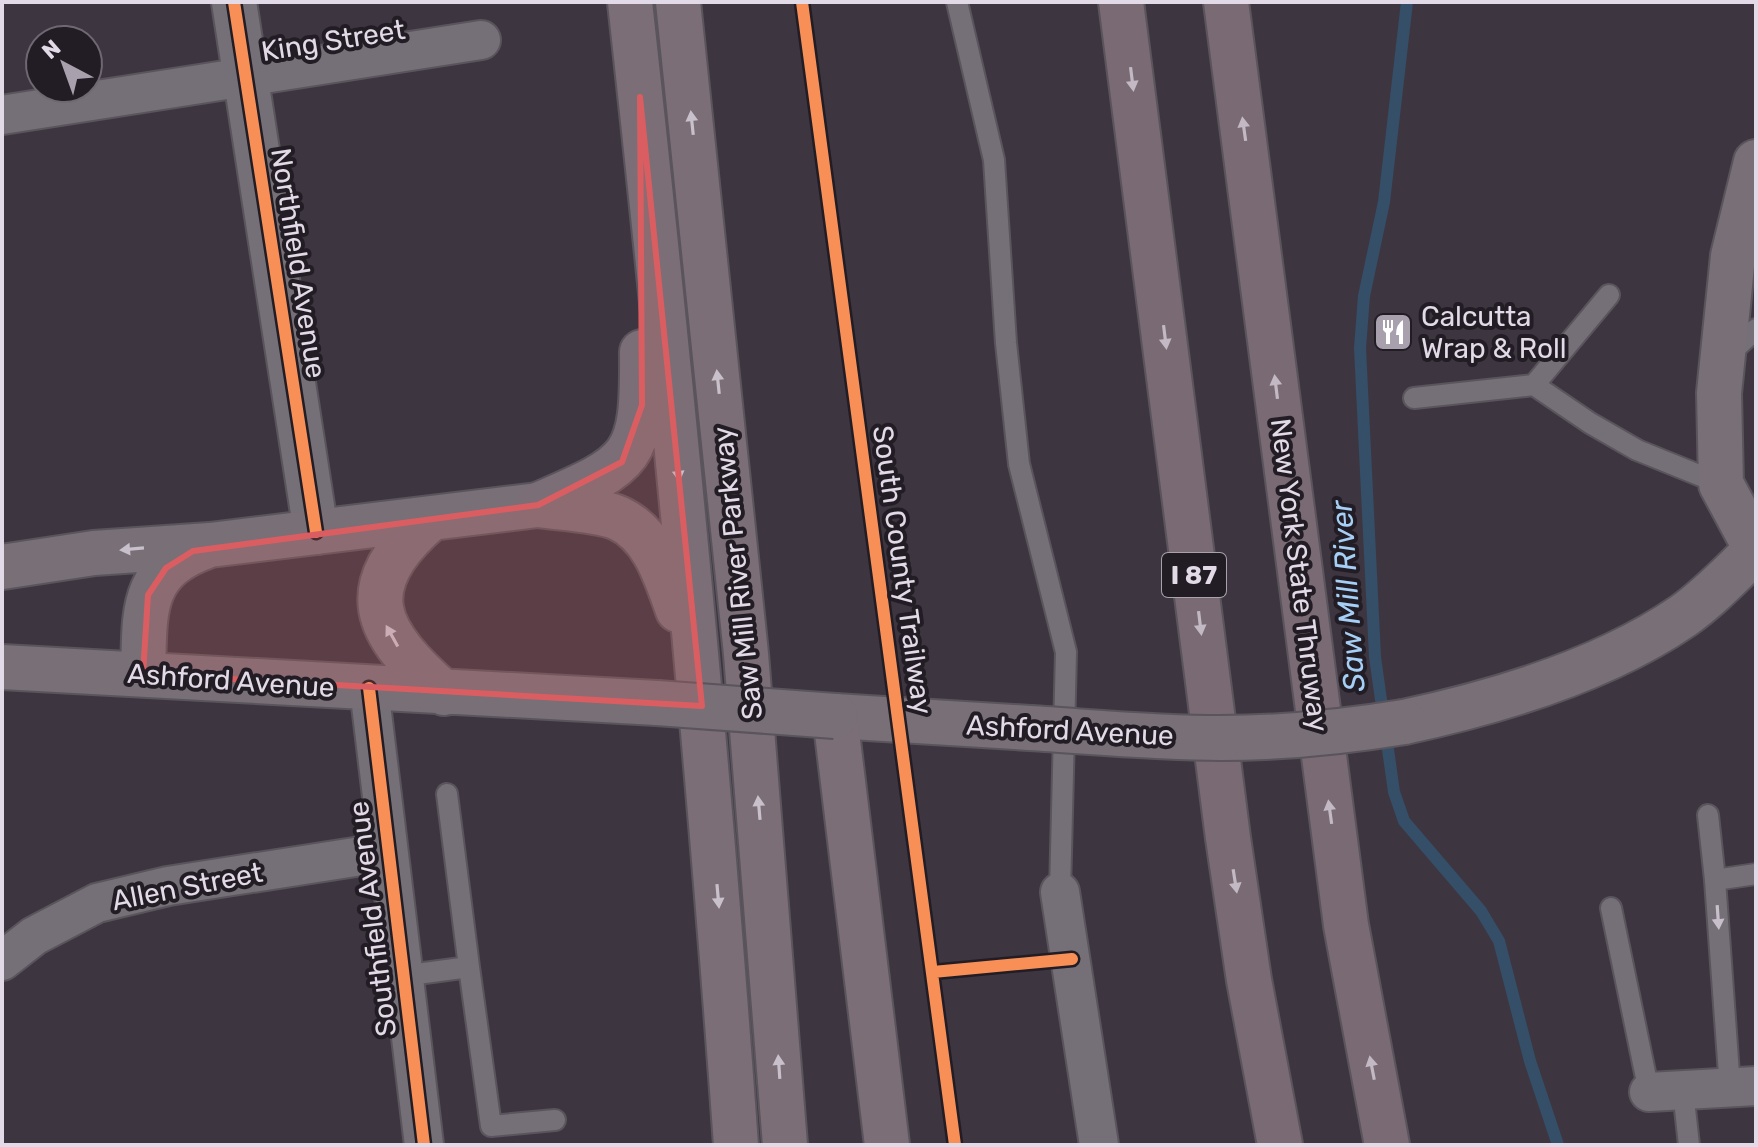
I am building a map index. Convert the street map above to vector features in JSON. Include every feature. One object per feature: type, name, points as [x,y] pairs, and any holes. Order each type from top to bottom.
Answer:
[{"type":"highway","name":"Saw Mill River Parkway","points":[[630,2],[698,666],[725,971],[736,1145]]},
{"type":"highway","name":"Saw Mill River Parkway","points":[[678,2],[746,654],[785,1145]]},
{"type":"highway","name":"I 87","points":[[1121,2],[1228,838],[1249,980],[1280,1145]]},
{"type":"highway","name":"New York State Thruway","points":[[1226,2],[1346,925],[1387,1145]]},
{"type":"highway","points":[[538,505],[608,473],[622,462],[632,447],[639,427],[642,405],[640,97]]},
{"type":"highway","points":[[538,505],[618,518],[643,539],[663,569],[698,666]]},
{"type":"highway","points":[[835,716],[887,1145]]},
{"type":"main road","points":[[1756,162],[1733,256],[1738,368],[1721,484],[1756,550]]},
{"type":"main road","points":[[2,567],[94,553],[210,545],[538,505]]},
{"type":"main road","points":[[430,519],[415,532],[392,563],[384,579],[381,612],[387,630],[408,661],[444,693]]},
{"type":"main road","points":[[143,674],[145,612],[155,581],[178,558],[210,545]]},
{"type":"main road","name":"Ashford Avenue","points":[[2,667],[1218,738],[1301,735],[1404,722],[1514,695],[1574,672],[1681,617],[1707,597],[1756,550]]},
{"type":"street","name":"Northfield Avenue","points":[[234,2],[316,532]]},
{"type":"street","name":"King Street","points":[[2,115],[481,40]]},
{"type":"street","name":"Southfield Avenue","points":[[369,688],[424,1145]]},
{"type":"street","name":"Allen Street","points":[[2,961],[34,936],[97,903],[168,886],[387,852]]},
{"type":"street","points":[[1060,892],[1099,1145]]},
{"type":"street","points":[[1666,1092],[1743,1087]]},
{"type":"lane","points":[[957,2],[994,160],[1006,343],[1019,464],[1066,652],[1060,892]]},
{"type":"lane","points":[[1534,385],[1609,295]]},
{"type":"lane","points":[[1738,368],[1756,329]]},
{"type":"lane","points":[[1414,398],[1534,385],[1637,450],[1721,484]]},
{"type":"lane","points":[[447,794],[491,1126],[555,1120]]},
{"type":"lane","points":[[1708,815],[1743,1087]]},
{"type":"lane","points":[[1715,880],[1756,874]]},
{"type":"lane","points":[[1611,908],[1666,1092],[1689,1145]]},
{"type":"lane","points":[[402,976],[469,967]]},
{"type":"highlighted area","points":[[640,97],[702,706],[143,674],[148,595],[166,568],[193,551],[538,505],[622,462],[642,405]]},
{"type":"waterway","name":"Saw Mill River","points":[[1407,2],[1384,202],[1364,296],[1360,348],[1375,657],[1394,792],[1404,821],[1481,911],[1499,941],[1530,1061],[1558,1145]]},
{"type":"cycle path","points":[[234,2],[316,532]]},
{"type":"cycle path","name":"South County Trailway","points":[[802,2],[955,1145]]},
{"type":"cycle path","points":[[369,688],[424,1145]]},
{"type":"cycle path","points":[[933,972],[1072,959]]},
{"type":"place","name":"Calcutta Wrap & Roll","points":[[1393,332]]}]
